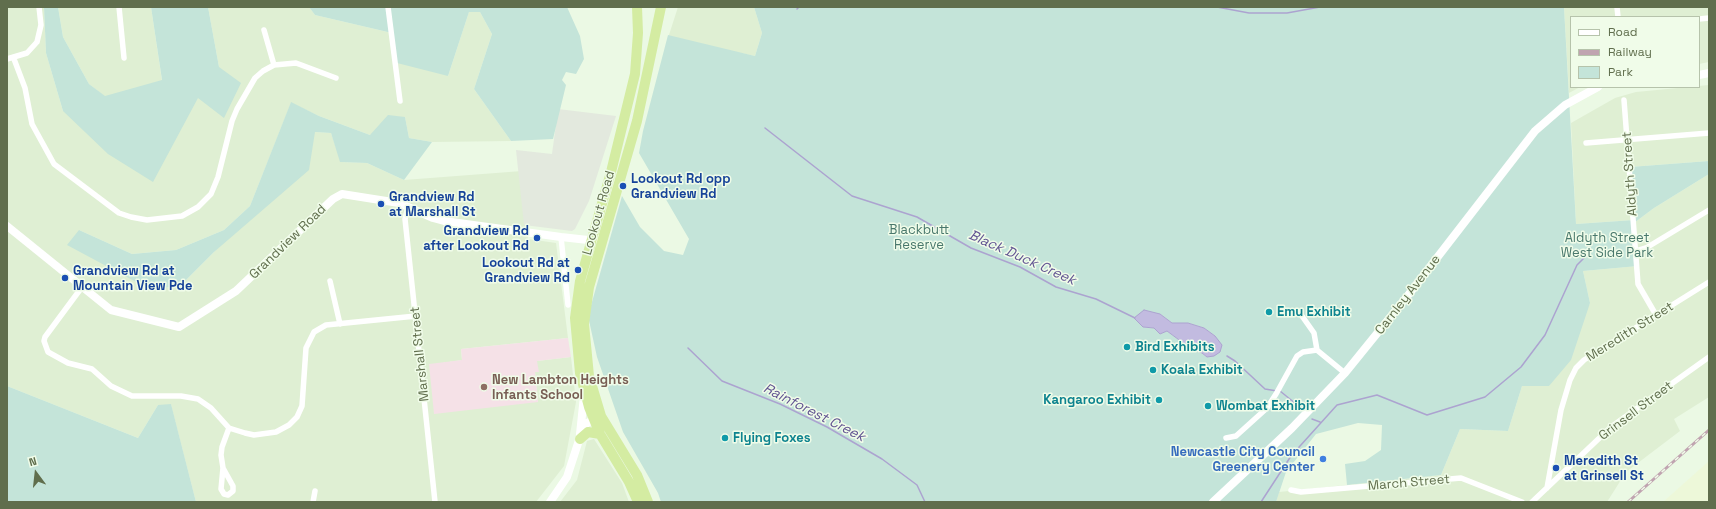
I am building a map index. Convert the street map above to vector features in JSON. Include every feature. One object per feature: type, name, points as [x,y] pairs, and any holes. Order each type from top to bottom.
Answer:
[{"type":"highway","name":"Lookout Road","points":[[597,418],[584,390],[576,337],[576,307],[580,281],[631,95],[635,74],[638,33],[637,7]]},
{"type":"highway","name":"Lookout Road","points":[[597,418],[589,376],[584,324],[588,290],[637,121],[661,7]]},
{"type":"highway","points":[[597,418],[600,434],[629,482],[638,502]]},
{"type":"highway","points":[[597,418],[637,475],[648,502]]},
{"type":"highway","points":[[580,438],[588,432],[600,434]]},
{"type":"main road","name":"Carnley Avenue","points":[[1213,502],[1292,428],[1345,373],[1409,294],[1535,131],[1565,105],[1596,88]]},
{"type":"main road","name":"Grandview Road","points":[[7,226],[114,311],[173,326],[181,326],[236,292],[337,196],[349,194],[399,203],[433,218],[444,221],[592,240]]},
{"type":"main road","points":[[592,240],[605,232]]},
{"type":"main road","points":[[580,438],[579,426],[583,412],[584,390]]},
{"type":"main road","points":[[550,502],[567,477],[586,425],[597,418]]},
{"type":"street","points":[[7,59],[14,59],[31,50],[39,37],[41,25],[39,7]]},
{"type":"street","points":[[119,7],[124,58]]},
{"type":"street","points":[[388,7],[400,101]]},
{"type":"street","points":[[264,30],[274,65]]},
{"type":"street","points":[[14,59],[25,88],[32,124],[54,164],[119,213],[147,220],[182,216],[198,207],[211,194],[218,177],[232,122],[237,109],[255,78],[274,65],[296,63],[336,78]]},
{"type":"street","name":"Aldyth Street","points":[[1624,100],[1639,286],[1656,315]]},
{"type":"street","points":[[1586,143],[1709,134]]},
{"type":"street","name":"Marshall Street","points":[[408,206],[405,220],[435,502]]},
{"type":"street","points":[[1636,252],[1646,248],[1709,210]]},
{"type":"street","name":"Lookout Road","points":[[561,237],[568,305]]},
{"type":"street","points":[[330,281],[340,324]]},
{"type":"street","name":"Meredith Street","points":[[1547,488],[1562,410],[1570,380],[1576,368],[1584,360],[1709,282]]},
{"type":"street","points":[[82,287],[45,337],[44,341],[48,352],[68,363],[92,369],[111,386],[132,396],[181,396],[198,399],[211,408],[229,428],[245,434],[276,432],[295,420],[302,406],[307,343],[314,332],[320,328],[340,324],[416,316]]},
{"type":"street","points":[[1302,316],[1314,333],[1316,350],[1345,373]]},
{"type":"street","points":[[1226,438],[1236,436],[1266,408],[1280,388],[1297,356],[1303,352],[1316,350]]},
{"type":"street","name":"Grinsell Street","points":[[1532,502],[1611,426],[1709,357]]},
{"type":"street","points":[[224,468],[222,447],[229,428]]},
{"type":"street","name":"March Street","points":[[1292,490],[1302,492],[1461,478],[1522,502]]},
{"type":"street","points":[[313,502],[315,491]]},
{"type":"shaded area","points":[[7,7],[44,7],[46,53],[63,111],[198,98],[219,67],[208,7],[309,7],[315,15],[392,33],[448,76],[469,12],[480,12],[492,34],[474,89],[511,141],[432,142],[409,138],[405,117],[370,135],[319,116],[291,103],[250,206],[224,230],[176,250],[132,254],[79,230],[138,283],[156,290],[182,284],[214,252],[315,132],[331,133],[341,162],[367,163],[404,180],[522,171],[528,239],[556,243],[568,338],[461,349],[462,360],[429,365],[538,402],[535,372],[537,361],[571,357],[576,402],[564,466],[536,502],[196,502],[171,405],[158,405],[138,438],[7,386]]},
{"type":"shaded area","points":[[58,7],[151,7],[162,81],[105,97],[89,84],[63,37]]},
{"type":"shaded area","points":[[678,7],[754,7],[762,33],[755,56],[668,38]]},
{"type":"shaded area","points":[[1564,7],[1709,7],[1709,62],[1700,64],[1700,16],[1570,16],[1570,88],[1578,88],[1569,93]]},
{"type":"shaded area","points":[[1709,85],[1709,161],[1630,167],[1634,220],[1576,224],[1571,123],[1615,98],[1636,92],[1678,88],[1700,88],[1700,86]]},
{"type":"shaded area","points":[[558,109],[616,116],[589,201],[575,229],[572,231],[524,225],[516,150],[552,154]]},
{"type":"shaded area","points":[[1709,174],[1709,397],[1674,419],[1680,431],[1626,472],[1607,502],[1276,502],[1279,492],[1441,475],[1460,429],[1508,431],[1522,386],[1549,386],[1590,303],[1583,271],[1637,266],[1634,223],[1654,208]]},
{"type":"shaded area","points":[[1144,310],[1160,314],[1172,323],[1188,323],[1204,328],[1215,336],[1222,345],[1220,352],[1214,356],[1207,357],[1190,348],[1167,331],[1160,334],[1154,328],[1143,327],[1134,318]]},
{"type":"shaded area","name":"New Lambton Heights Infants School","points":[[568,338],[571,357],[537,361],[539,372],[535,372],[538,402],[434,414],[429,364],[462,360],[461,349]]},
{"type":"shaded area","points":[[594,439],[622,483],[629,502],[560,502],[577,480],[587,441]]},
{"type":"shaded area","points":[[1709,461],[1709,502],[1663,502]]},
{"type":"green space","points":[[44,7],[58,7],[63,37],[89,84],[105,96],[162,80],[151,7],[208,7],[219,67],[241,83],[224,118],[198,98],[153,182],[108,154],[63,111],[46,53]]},
{"type":"green space","points":[[309,7],[567,7],[580,36],[584,59],[576,74],[566,72],[562,80],[566,85],[553,139],[511,141],[474,89],[492,34],[480,12],[469,12],[448,76],[397,63],[392,33],[315,15]]},
{"type":"green space","name":"Blackbutt Reserve","points":[[754,7],[1564,7],[1576,224],[1634,220],[1630,167],[1709,161],[1709,174],[1654,208],[1634,223],[1638,266],[1583,271],[1590,303],[1571,360],[1549,386],[1522,386],[1508,431],[1460,429],[1441,475],[1347,485],[1345,464],[1365,461],[1381,450],[1382,425],[1358,423],[1316,434],[1286,472],[1276,502],[661,502],[658,493],[623,432],[597,357],[588,316],[622,196],[640,227],[664,251],[683,255],[689,239],[639,153],[643,131],[668,35],[755,56],[762,33]],"holes":[[[1160,314],[1172,323],[1188,323],[1204,328],[1215,336],[1207,357],[1190,348],[1167,331],[1160,334],[1154,328],[1143,327],[1135,318]]]},
{"type":"green space","points":[[291,102],[319,116],[370,135],[388,115],[405,117],[409,138],[432,142],[404,180],[367,163],[340,162],[331,133],[315,132],[309,170],[214,252],[182,284],[156,290],[138,283],[67,245],[79,230],[132,254],[176,250],[224,230],[250,206]]},
{"type":"green space","points":[[7,386],[138,438],[158,405],[171,404],[196,502],[7,502]]},
{"type":"waterway","points":[[1217,7],[1249,13],[1287,13],[1320,7]]},
{"type":"waterway","name":"Black Duck Creek","points":[[765,128],[852,196],[917,217],[971,248],[1020,267],[1056,287],[1096,299],[1135,318]]},
{"type":"waterway","name":"Rainforest Creek","points":[[1261,502],[1291,456],[1337,405],[1377,395],[1427,415],[1485,397],[1521,367],[1545,335],[1577,265],[1591,251]]},
{"type":"waterway","name":"Rainforest Creek","points":[[688,348],[722,381],[780,404],[827,427],[882,459],[917,485],[925,502]]},
{"type":"waterway","name":"Black Duck Creek","points":[[1227,356],[1235,361],[1265,389],[1277,391]]},
{"type":"waterway","name":"Black Duck Creek","points":[[1280,391],[1301,408]]},
{"type":"waterway","name":"Black Duck Creek","points":[[1312,419],[1320,422]]},
{"type":"railway","points":[[1628,502],[1709,430]]},
{"type":"place","name":"Lookout Rd opp Grandview Rd","points":[[623,186]]},
{"type":"place","name":"Grandview Rd at Marshall St","points":[[381,204]]},
{"type":"place","name":"Grandview Rd after Lookout Rd","points":[[537,238]]},
{"type":"place","name":"Lookout Rd at Grandview Rd","points":[[578,270]]},
{"type":"place","name":"Grandview Rd at Mountain View Pde","points":[[65,278]]},
{"type":"place","name":"Emu Exhibit","points":[[1269,312]]},
{"type":"place","name":"Bird Exhibits","points":[[1127,347]]},
{"type":"place","name":"Koala Exhibit","points":[[1153,370]]},
{"type":"place","name":"New Lambton Heights Infants School","points":[[484,387]]},
{"type":"place","name":"Kangaroo Exhibit","points":[[1159,400]]},
{"type":"place","name":"Wombat Exhibit","points":[[1208,406]]},
{"type":"place","name":"Flying Foxes","points":[[725,438]]},
{"type":"place","name":"Newcastle City Council Greenery Center","points":[[1323,459]]},
{"type":"place","name":"Meredith St at Grinsell St","points":[[1556,468]]},
{"type":"park label","name":"Aldyth Street West Side Park","points":[[1607,246]]}]
